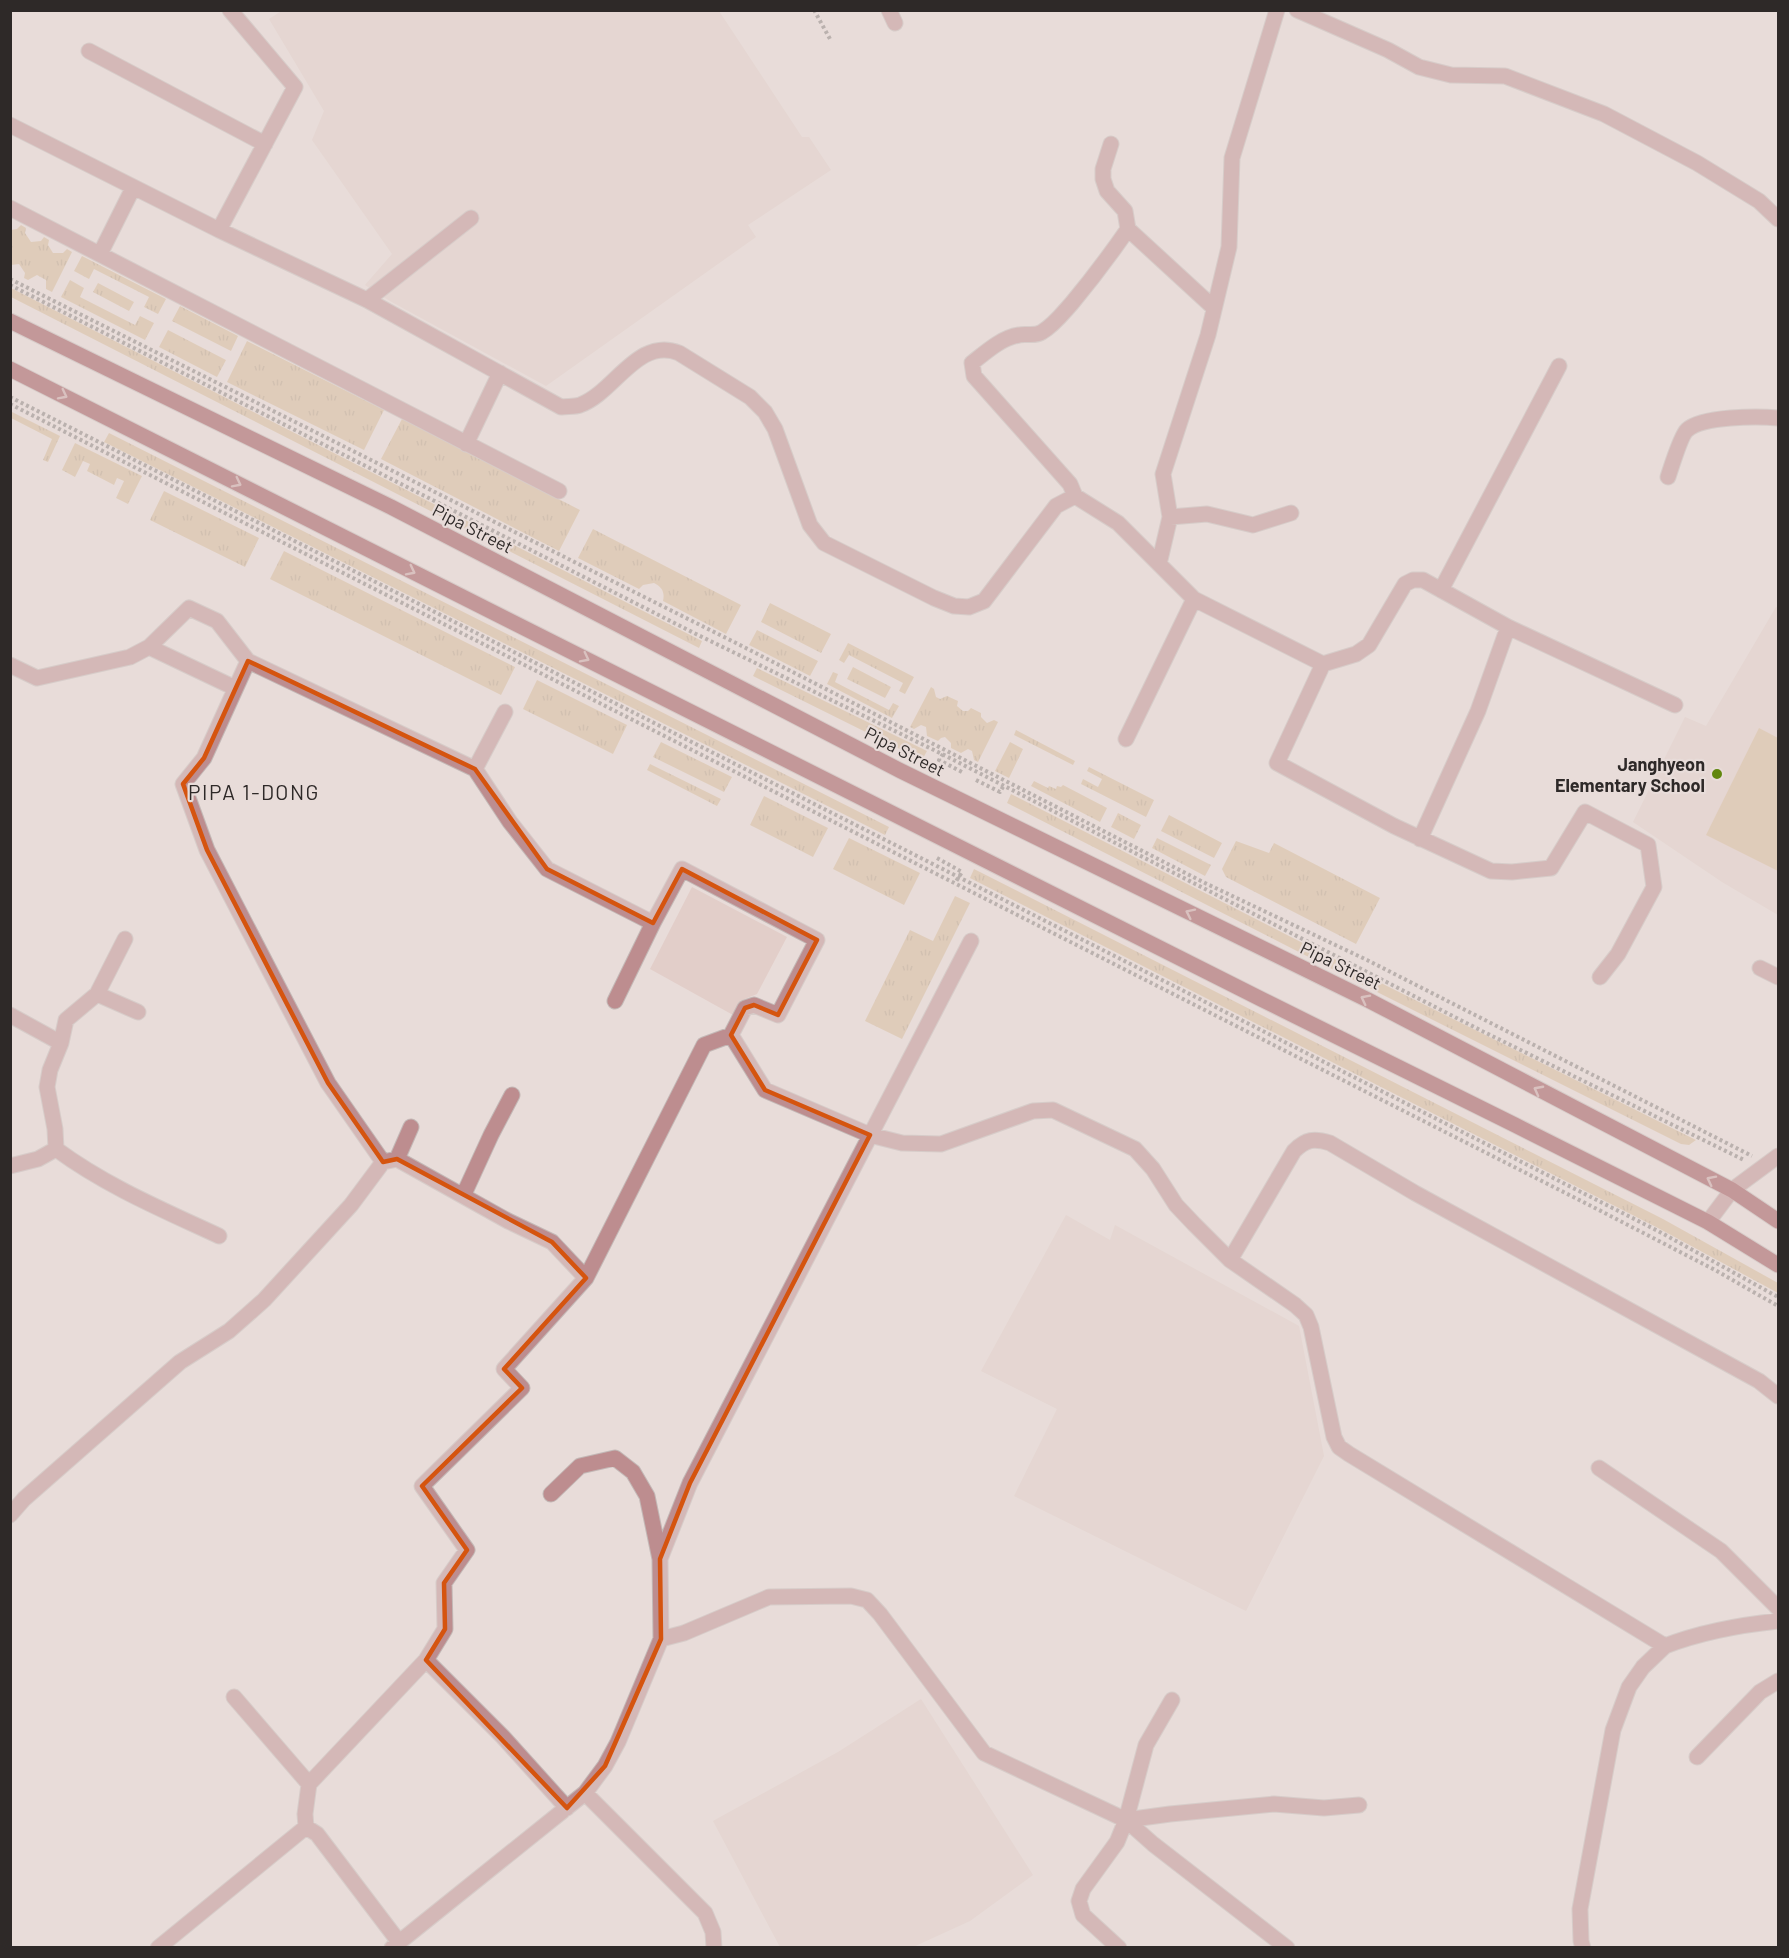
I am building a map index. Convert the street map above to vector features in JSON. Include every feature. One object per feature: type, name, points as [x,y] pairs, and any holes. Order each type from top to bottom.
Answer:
[{"type":"main road","name":"Pipa Street","points":[[10,321],[391,507],[901,771],[1368,1000],[1732,1191],[1779,1221]]},
{"type":"main road","points":[[10,369],[1263,1000],[1505,1119],[1708,1222],[1779,1265]]},
{"type":"street","points":[[219,230],[295,87],[230,10]]},
{"type":"street","points":[[1159,564],[1170,517],[1163,474],[1208,335],[1229,247],[1232,158],[1277,10]]},
{"type":"street","points":[[1297,10],[1388,50],[1419,67],[1451,75],[1505,76],[1604,114],[1706,169],[1759,201],[1779,219]]},
{"type":"street","points":[[89,51],[265,144]]},
{"type":"street","points":[[10,125],[133,188],[367,300],[561,407],[579,405],[590,399],[642,357],[656,350],[668,348],[680,353],[750,397],[765,412],[775,429],[810,525],[824,543],[954,606],[969,607],[984,601],[1056,506],[1075,496]]},
{"type":"street","points":[[1111,144],[1103,169],[1103,179],[1107,191],[1125,211],[1128,229],[1214,308]]},
{"type":"street","points":[[100,254],[133,188]]},
{"type":"street","points":[[10,208],[558,491]]},
{"type":"street","points":[[367,300],[471,218]]},
{"type":"street","points":[[1128,229],[1103,265],[1056,321],[1041,333],[1011,337],[972,363],[974,376],[1070,484],[1075,496],[1118,523],[1194,599],[1323,664],[1356,654],[1369,645],[1405,584],[1413,580],[1422,580],[1508,627],[1676,705]]},
{"type":"street","points":[[1441,590],[1559,366]]},
{"type":"street","points":[[466,444],[500,373]]},
{"type":"street","points":[[1668,477],[1685,430],[1698,423],[1752,416],[1779,418]]},
{"type":"street","points":[[1170,517],[1207,514],[1253,525],[1291,513]]},
{"type":"street","points":[[1126,739],[1194,599]]},
{"type":"street","points":[[10,665],[37,678],[119,661],[149,646],[189,608],[217,621],[248,661],[475,769],[510,822],[547,869],[653,923]]},
{"type":"street","points":[[1420,839],[1478,711],[1508,627]]},
{"type":"street","points":[[149,646],[235,688]]},
{"type":"street","points":[[248,661],[204,758],[183,784],[207,850],[328,1083],[390,1160],[552,1242],[586,1278]]},
{"type":"street","points":[[1323,664],[1277,763],[1420,839],[1491,871],[1512,872],[1551,868],[1585,812],[1648,845],[1654,887],[1618,954],[1600,977]]},
{"type":"street","points":[[475,769],[506,712]]},
{"type":"street","points":[[306,1827],[305,1814],[309,1784],[426,1660],[445,1629],[444,1584],[467,1550],[422,1486],[522,1388],[504,1369],[586,1278],[704,1045],[731,1035],[745,1008],[754,1005],[778,1015],[817,940],[682,869],[615,1001]]},
{"type":"street","points":[[56,1149],[55,1129],[47,1087],[66,1020],[97,994],[125,939]]},
{"type":"street","points":[[660,1558],[690,1483],[971,941]]},
{"type":"street","points":[[1760,968],[1779,977]]},
{"type":"street","points":[[97,994],[138,1012]]},
{"type":"street","points":[[10,1015],[61,1043]]},
{"type":"street","points":[[731,1035],[765,1090],[870,1135],[902,1143],[941,1144],[1033,1111],[1053,1110],[1135,1149],[1153,1169],[1176,1205],[1230,1260],[1306,1315],[1311,1328],[1330,1421],[1339,1447],[1665,1646]]},
{"type":"street","points":[[463,1196],[512,1095]]},
{"type":"street","points":[[10,1515],[24,1499],[172,1368],[229,1331],[264,1300],[390,1160],[411,1127]]},
{"type":"street","points":[[1230,1260],[1294,1151],[1307,1140],[1317,1139],[1330,1143],[1415,1193],[1759,1381],[1779,1396]]},
{"type":"street","points":[[10,1166],[38,1159],[56,1149]]},
{"type":"street","points":[[56,1149],[122,1191],[219,1236]]},
{"type":"street","points":[[1708,1222],[1732,1191],[1768,1162]]},
{"type":"street","points":[[306,1827],[317,1834],[395,1945],[585,1793],[618,1742],[661,1639],[660,1558],[647,1496],[633,1472],[615,1458],[580,1466],[551,1494]]},
{"type":"street","points":[[1599,1468],[1721,1551],[1779,1608]]},
{"type":"street","points":[[661,1639],[684,1633],[769,1597],[851,1596],[867,1600],[880,1614],[984,1753],[1126,1820],[1153,1844],[1287,1947]]},
{"type":"street","points":[[1583,1947],[1580,1910],[1613,1730],[1629,1687],[1643,1667],[1665,1646],[1721,1630],[1779,1621]]},
{"type":"street","points":[[426,1660],[503,1737],[567,1808]]},
{"type":"street","points":[[1697,1757],[1760,1692],[1779,1681]]},
{"type":"street","points":[[234,1697],[309,1784]]},
{"type":"street","points":[[1119,1947],[1083,1915],[1079,1901],[1083,1889],[1117,1842],[1126,1820],[1146,1745],[1172,1700]]},
{"type":"street","points":[[585,1793],[705,1913],[712,1932],[714,1947]]},
{"type":"street","points":[[1126,1820],[1274,1804],[1324,1808],[1359,1805]]},
{"type":"street","points":[[158,1947],[306,1827]]},
{"type":"path","points":[[814,10],[830,39]]},
{"type":"path","points":[[10,279],[725,638],[1482,1030],[1768,1162]]},
{"type":"path","points":[[10,285],[696,634],[943,752]]},
{"type":"path","points":[[10,397],[1649,1227],[1779,1297]]},
{"type":"path","points":[[10,404],[1596,1209],[1715,1270],[1779,1306]]},
{"type":"path","points":[[943,752],[939,760],[962,772]]},
{"type":"path","points":[[976,780],[1000,792],[1005,784]]},
{"type":"path","points":[[1005,784],[1367,960],[1768,1162]]},
{"type":"path","points":[[890,850],[898,837]]},
{"type":"path","points":[[937,858],[962,872],[956,883]]},
{"type":"highlighted area","points":[[248,661],[475,769],[547,869],[653,923],[682,869],[817,940],[778,1015],[754,1005],[745,1008],[731,1035],[765,1090],[870,1135],[690,1483],[660,1559],[661,1639],[605,1766],[567,1808],[426,1660],[445,1629],[444,1583],[467,1550],[422,1486],[522,1388],[504,1369],[586,1278],[552,1242],[397,1159],[383,1162],[328,1083],[207,850],[183,784],[204,758]]},
{"type":"shaded area","points":[[283,10],[719,11],[802,137],[809,137],[831,170],[748,225],[756,237],[546,386],[365,285],[392,254],[312,140],[324,111],[269,19]]},
{"type":"shaded area","name":"Janghyeon Elementary School","points":[[1776,607],[1778,608],[1778,915],[1722,882],[1633,822],[1685,717],[1706,726]]},
{"type":"shaded area","points":[[692,887],[787,937],[757,994],[740,1001],[733,1015],[650,969]]},
{"type":"shaded area","points":[[1066,1215],[1110,1240],[1115,1225],[1299,1326],[1324,1456],[1246,1611],[1014,1496],[1057,1409],[981,1371]]},
{"type":"shaded area","points":[[921,1699],[1033,1875],[970,1921],[913,1947],[780,1947],[713,1821],[838,1752]]},
{"type":"green space","points":[[21,225],[26,228],[25,233],[31,242],[41,241],[44,237],[49,240],[48,245],[53,253],[63,253],[67,249],[72,252],[52,292],[46,289],[46,280],[37,275],[28,280],[24,278],[25,273],[19,264],[11,265],[11,230]]},
{"type":"green space","points":[[82,256],[166,299],[158,314],[144,307],[149,297],[94,269],[89,279],[74,271]]},
{"type":"green space","points":[[70,280],[84,288],[80,297],[135,325],[140,316],[154,323],[145,340],[61,297]]},
{"type":"green space","points":[[98,283],[134,302],[129,311],[93,292]]},
{"type":"green space","points":[[11,288],[702,641],[699,648],[11,297]]},
{"type":"green space","points":[[180,306],[238,336],[231,351],[172,321]]},
{"type":"green space","points":[[168,330],[226,360],[217,377],[159,347]]},
{"type":"green space","points":[[247,341],[384,410],[364,450],[227,382]]},
{"type":"green space","points":[[10,411],[60,436],[48,462],[43,460],[52,439],[11,418]]},
{"type":"green space","points":[[402,419],[580,510],[559,551],[381,459]]},
{"type":"green space","points":[[109,433],[889,827],[885,835],[104,442]]},
{"type":"green space","points":[[75,443],[142,476],[128,504],[116,498],[124,481],[117,478],[114,485],[87,471],[90,464],[83,461],[75,477],[62,470]]},
{"type":"green space","points":[[164,491],[259,538],[245,567],[150,520]]},
{"type":"green space","points":[[593,529],[741,605],[726,634],[663,601],[662,590],[654,583],[643,585],[639,589],[578,558]]},
{"type":"green space","points":[[284,551],[515,667],[501,695],[270,579]]},
{"type":"green space","points":[[770,603],[831,634],[821,653],[761,622]]},
{"type":"green space","points":[[757,630],[818,661],[810,676],[749,645]]},
{"type":"green space","points":[[848,643],[914,677],[905,694],[899,691],[903,683],[849,655],[844,663],[839,660]]},
{"type":"green space","points":[[853,667],[891,687],[885,698],[847,679]]},
{"type":"green space","points":[[757,668],[927,751],[922,760],[753,676]]},
{"type":"green space","points":[[833,672],[838,674],[835,682],[889,710],[893,703],[899,706],[892,718],[827,684]]},
{"type":"green space","points":[[537,680],[627,725],[613,754],[523,709]]},
{"type":"green space","points":[[931,687],[936,697],[940,699],[947,696],[958,701],[957,706],[963,711],[971,708],[981,713],[981,717],[987,723],[994,720],[998,722],[978,762],[974,760],[972,751],[968,749],[961,753],[951,748],[951,743],[945,737],[938,741],[927,736],[926,727],[921,725],[914,729],[910,727]]},
{"type":"green space","points":[[1759,728],[1778,738],[1778,871],[1706,835]]},
{"type":"green space","points":[[1016,730],[1075,761],[1073,765],[1014,735]]},
{"type":"green space","points":[[661,742],[732,777],[724,792],[653,757]]},
{"type":"green space","points":[[1010,742],[1023,749],[1009,778],[995,771]]},
{"type":"green space","points":[[650,764],[721,799],[717,806],[647,770]]},
{"type":"green space","points":[[1089,767],[1154,800],[1146,817],[1081,784],[1083,779],[1098,787],[1102,779],[1087,771]]},
{"type":"green space","points":[[1034,781],[1048,788],[1049,786],[1056,789],[1057,786],[1063,785],[1107,808],[1100,822],[1031,786]]},
{"type":"green space","points":[[1011,794],[1387,986],[1696,1140],[1689,1145],[1681,1144],[1383,995],[1007,803]]},
{"type":"green space","points":[[764,796],[828,828],[813,857],[750,825]]},
{"type":"green space","points":[[1118,813],[1141,825],[1134,839],[1111,827]]},
{"type":"green space","points":[[1169,815],[1222,843],[1214,858],[1161,831]]},
{"type":"green space","points":[[849,838],[920,873],[904,905],[833,869]]},
{"type":"green space","points":[[1157,838],[1211,865],[1205,876],[1152,848]]},
{"type":"green space","points":[[1236,841],[1269,853],[1274,843],[1380,898],[1356,944],[1226,877],[1222,869]]},
{"type":"green space","points":[[974,869],[1663,1219],[1778,1283],[1778,1293],[1658,1228],[970,878]]},
{"type":"green space","points":[[955,896],[970,903],[902,1039],[865,1021],[910,930],[933,941]]},
{"type":"place","name":"Janghyeon Elementary School","points":[[1717,774]]},
{"type":"district","name":"PIPA 1-DONG","points":[[254,791]]}]
